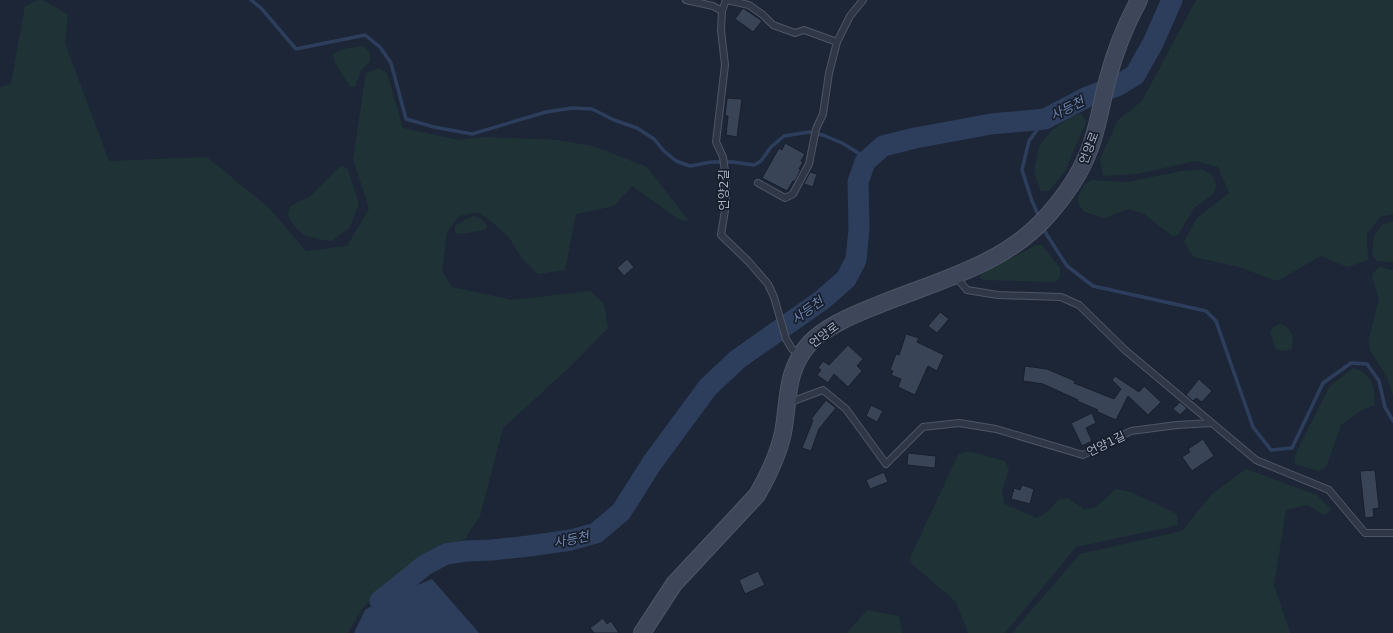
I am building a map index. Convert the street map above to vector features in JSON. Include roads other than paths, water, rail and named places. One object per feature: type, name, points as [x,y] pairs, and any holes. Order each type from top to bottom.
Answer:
[{"type":"street","name":"언양로","points":[[642,633],[674,584],[757,495],[765,481],[783,433],[790,379],[797,360],[810,344],[827,330],[853,315],[970,269],[1013,247],[1041,221],[1075,180],[1088,153],[1097,126],[1108,77],[1130,18],[1139,0]]},
{"type":"lane","points":[[686,0],[713,6],[722,11]]},
{"type":"lane","points":[[726,0],[749,5],[773,24],[795,33],[804,30],[837,42]]},
{"type":"lane","name":"언양2길","points":[[726,0],[722,11],[721,30],[725,65],[716,142],[724,157],[726,204],[721,235],[748,261],[768,284],[774,297],[786,339],[792,349],[801,355]]},
{"type":"lane","points":[[758,183],[785,198],[792,194],[809,164],[816,129],[823,114],[829,73],[837,42],[850,16],[863,0]]},
{"type":"lane","points":[[953,275],[967,290],[998,295],[1061,297],[1080,305],[1124,350],[1256,460],[1329,490],[1365,533],[1393,533]]},
{"type":"lane","name":"언양1길","points":[[786,404],[823,390],[846,409],[886,464],[923,427],[959,423],[996,429],[1083,456],[1131,431],[1177,425],[1212,424]]},
{"type":"water","points":[[432,579],[479,633],[354,633],[365,610],[380,601]]},
{"type":"waterway","points":[[251,0],[261,8],[296,49],[365,35],[380,47],[391,63],[406,119],[434,127],[472,134],[546,112],[572,108],[592,109],[614,120],[637,128],[654,139],[664,151],[676,161],[690,166],[711,162],[733,162],[754,165],[761,161],[771,147],[784,136],[809,132],[823,135],[842,143],[868,159]]},
{"type":"waterway","name":"사등천","points":[[380,601],[425,565],[446,554],[529,546],[571,540],[596,533],[621,512],[652,463],[708,387],[738,359],[822,300],[846,279],[856,260],[859,229],[858,182],[865,162],[883,146],[915,138],[991,124],[1045,119],[1087,97],[1117,86],[1135,75],[1153,43],[1172,0]]},
{"type":"waterway","points":[[1039,217],[1022,170],[1029,141],[1045,119]]},
{"type":"waterway","points":[[1043,227],[1067,266],[1093,286],[1206,311],[1216,321],[1253,427],[1271,450],[1292,448],[1323,383],[1351,363],[1367,364],[1379,381],[1385,407],[1393,421]]}]
